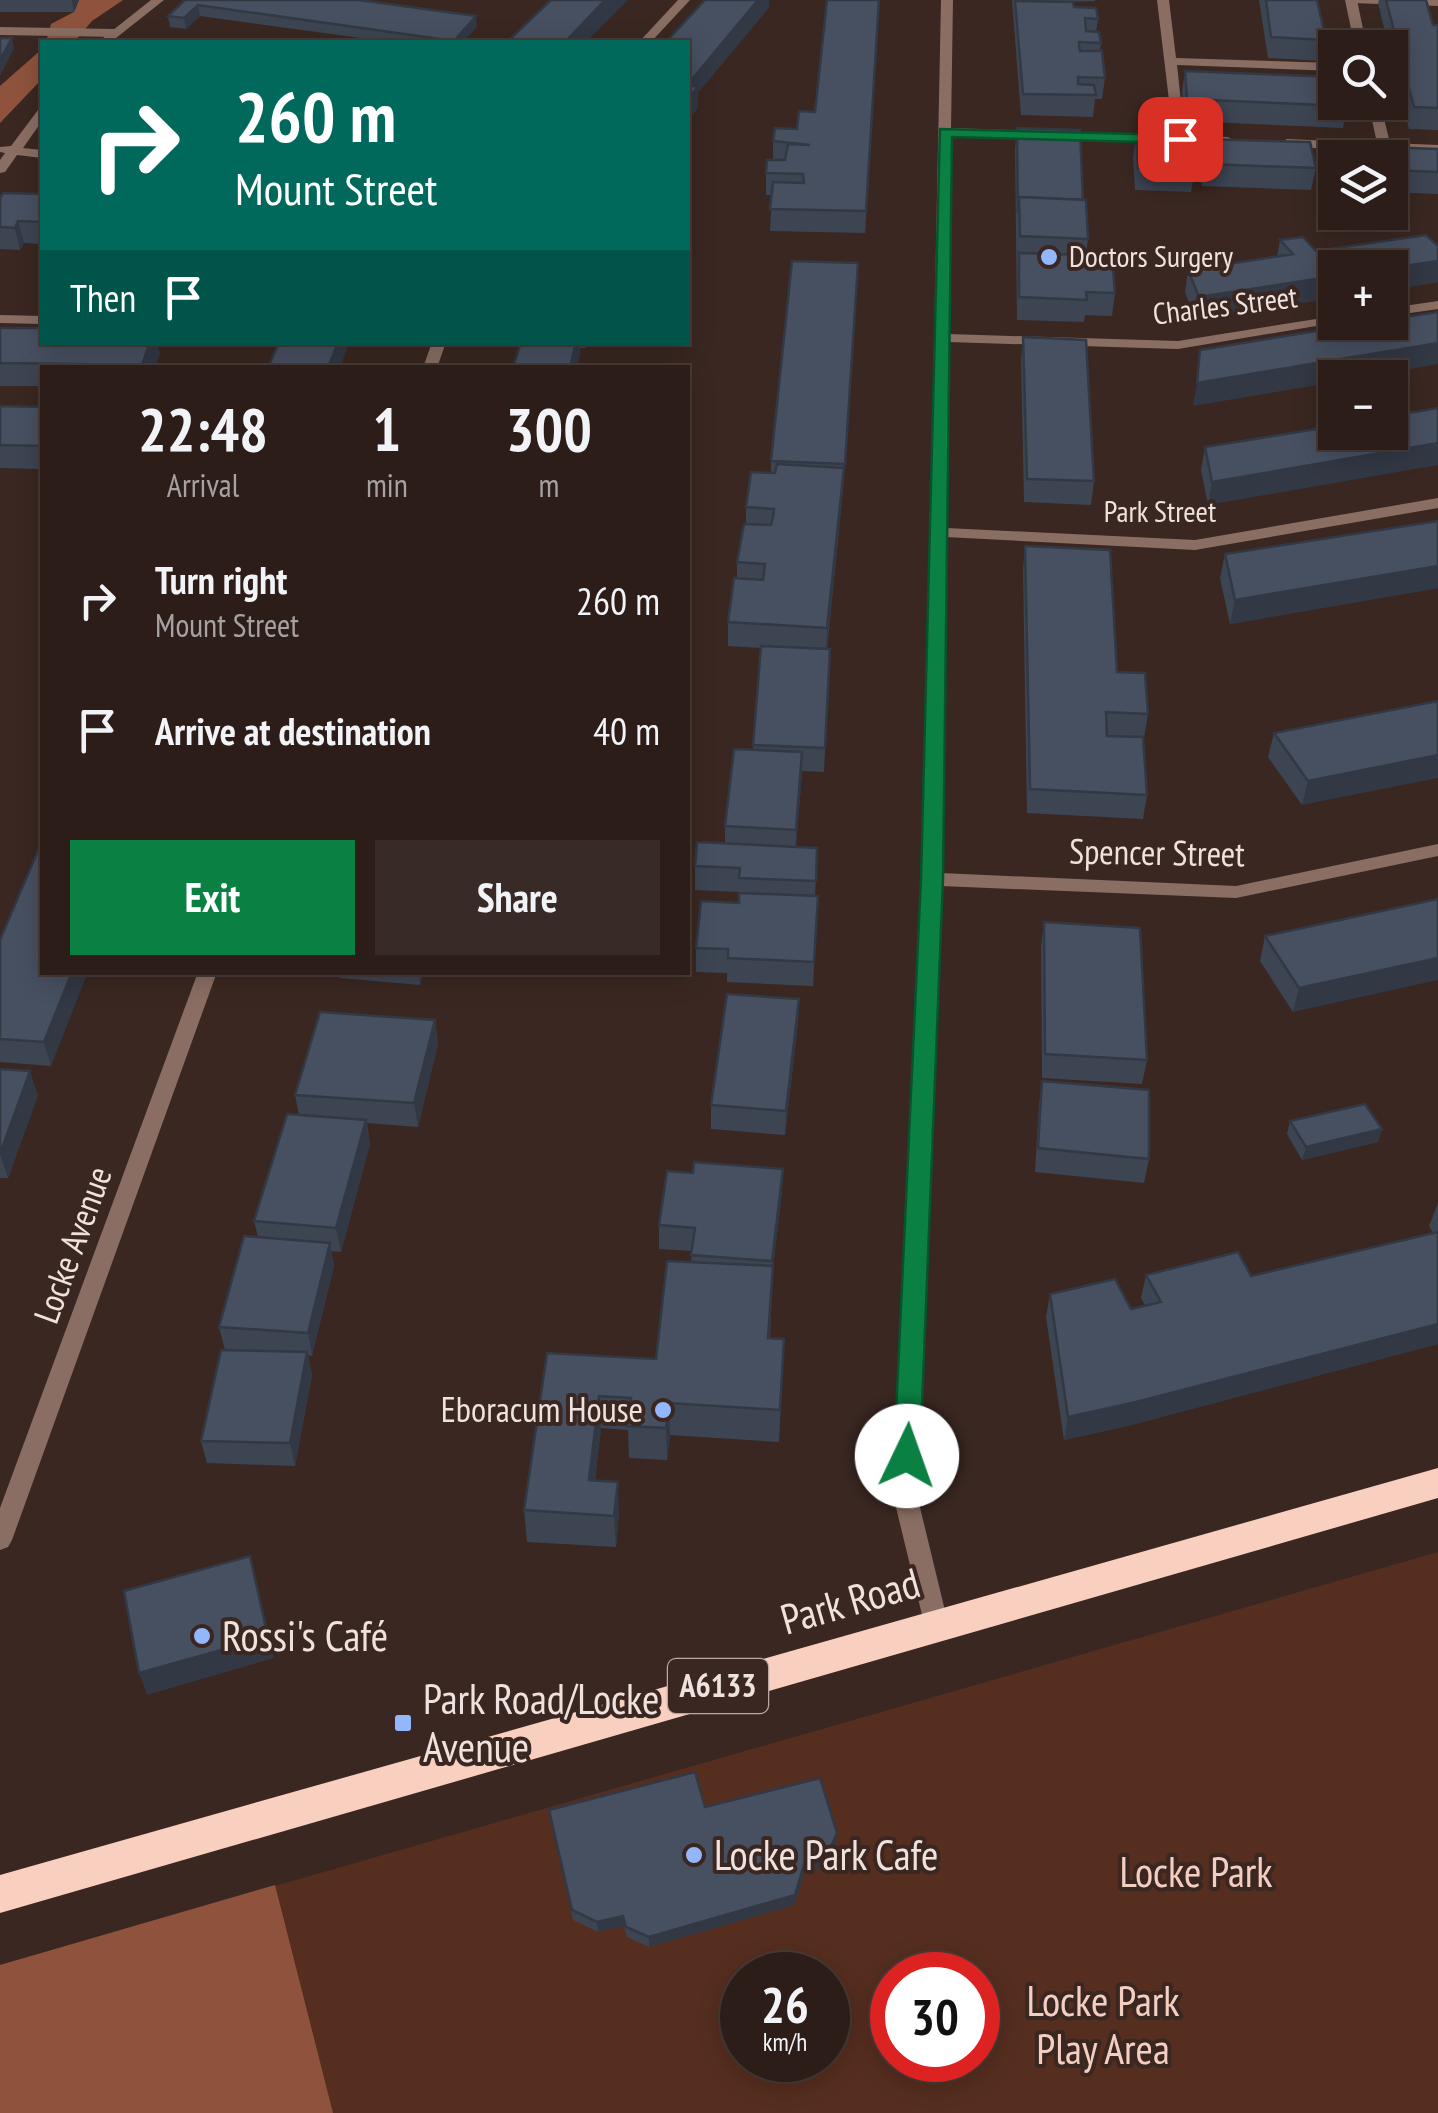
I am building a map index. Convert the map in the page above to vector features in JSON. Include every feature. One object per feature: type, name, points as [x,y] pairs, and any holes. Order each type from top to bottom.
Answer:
[{"type":"highway","name":"Park Road","points":[[0,1894],[936,1623],[1438,1483]]},
{"type":"street","points":[[0,31],[109,38],[158,0]]},
{"type":"street","points":[[647,40],[684,0]]},
{"type":"street","points":[[936,1623],[906,1495],[932,879],[947,0]]},
{"type":"street","points":[[1162,0],[1180,139]]},
{"type":"street","points":[[1357,30],[1351,0],[1438,3]]},
{"type":"street","points":[[1170,61],[1318,66]]},
{"type":"street","points":[[0,169],[6,149],[40,115]]},
{"type":"street","points":[[945,132],[1236,141]]},
{"type":"street","points":[[1273,142],[1318,144]]},
{"type":"street","points":[[1408,147],[1438,149]]},
{"type":"street","points":[[6,149],[40,154]]},
{"type":"street","points":[[1408,309],[1438,304]]},
{"type":"street","points":[[0,319],[40,320]]},
{"type":"street","name":"Charles Street","points":[[942,338],[1178,345],[1318,323]]},
{"type":"street","name":"Park Street","points":[[940,532],[1195,545],[1438,503]]},
{"type":"street","name":"Spencer Street","points":[[932,879],[1236,892],[1438,850]]},
{"type":"street","name":"Locke Avenue","points":[[0,1540],[207,975]]},
{"type":"green space","name":"Locke Park","points":[[1438,1552],[1438,2113],[0,2113],[0,1965]]},
{"type":"shaded area","points":[[79,0],[123,0],[92,21],[76,40],[47,40],[51,24],[74,12]]},
{"type":"shaded area","points":[[40,51],[40,81],[0,123],[0,86]]},
{"type":"shaded area","points":[[275,1885],[333,2113],[0,2113],[0,1965]]},
{"type":"building","points":[[185,0],[359,0],[476,16],[455,40],[447,40],[198,5],[184,18],[168,16]]},
{"type":"building","points":[[551,0],[605,0],[567,40],[509,40]]},
{"type":"building","points":[[705,0],[758,0],[690,82],[690,40],[668,40]]},
{"type":"building","points":[[827,0],[879,0],[866,211],[770,209],[773,182],[804,183],[803,174],[766,173],[767,160],[785,160],[788,144],[810,145],[773,141],[775,128],[797,129],[799,111],[815,112]]},
{"type":"building","points":[[1266,0],[1317,0],[1324,30],[1318,30],[1318,40],[1271,37]]},
{"type":"building","points":[[1386,0],[1426,0],[1433,25],[1438,25],[1438,108],[1414,107],[1408,84],[1408,30],[1394,30]]},
{"type":"building","points":[[1015,1],[1073,2],[1074,7],[1096,8],[1098,19],[1085,18],[1086,31],[1099,32],[1101,43],[1079,42],[1079,46],[1080,51],[1102,51],[1105,78],[1078,77],[1078,84],[1094,85],[1096,95],[1023,94]]},
{"type":"building","points":[[0,38],[12,38],[0,60]]},
{"type":"building","points":[[1185,71],[1318,76],[1318,105],[1187,99]]},
{"type":"building","points":[[1017,128],[1080,130],[1083,200],[1019,197],[1018,213]]},
{"type":"building","points":[[1136,136],[1191,138],[1195,170],[1138,168]]},
{"type":"building","points":[[1201,139],[1310,142],[1316,168],[1205,164]]},
{"type":"building","points":[[1408,148],[1438,149],[1438,172],[1408,171]]},
{"type":"building","points":[[3,193],[40,194],[40,222],[18,221],[15,228],[0,227]]},
{"type":"building","points":[[1019,197],[1086,200],[1088,239],[1020,236]]},
{"type":"building","points":[[1426,235],[1438,246],[1438,261],[1408,265],[1408,250],[1323,250]]},
{"type":"building","points":[[1303,237],[1316,251],[1318,279],[1199,297],[1188,270],[1293,254],[1280,240]]},
{"type":"building","points":[[1019,253],[1086,255],[1087,268],[1113,269],[1115,293],[1086,292],[1087,300],[1019,297]]},
{"type":"building","points":[[792,261],[858,263],[845,464],[771,461]]},
{"type":"building","points":[[1438,312],[1438,343],[1197,383],[1200,350],[1318,331],[1318,340],[1408,340],[1408,316]]},
{"type":"building","points":[[0,328],[40,328],[40,345],[149,345],[142,365],[0,363]]},
{"type":"building","points":[[1023,337],[1086,340],[1094,481],[1027,479]]},
{"type":"building","points":[[278,345],[337,345],[329,365],[269,365]]},
{"type":"building","points":[[520,345],[575,345],[571,365],[514,365]]},
{"type":"building","points":[[0,406],[40,407],[40,446],[0,445]]},
{"type":"building","points":[[1438,408],[1438,443],[1408,448],[1408,413]]},
{"type":"building","points":[[1318,429],[1318,450],[1397,450],[1212,482],[1205,447]]},
{"type":"building","points":[[777,464],[844,468],[827,628],[728,622],[734,578],[763,580],[765,564],[737,562],[744,524],[771,525],[773,517],[774,509],[746,507],[751,472],[775,473]]},
{"type":"building","points":[[1438,521],[1438,566],[1235,600],[1225,554]]},
{"type":"building","points":[[1025,546],[1110,550],[1117,672],[1145,673],[1148,714],[1106,712],[1107,736],[1143,737],[1147,795],[1030,789]]},
{"type":"building","points":[[761,646],[830,649],[825,748],[753,745]]},
{"type":"building","points":[[1438,701],[1438,755],[1308,781],[1274,733]]},
{"type":"building","points":[[734,749],[802,752],[796,830],[725,826]]},
{"type":"building","points":[[697,842],[817,848],[816,881],[739,878],[740,868],[695,866]]},
{"type":"building","points":[[40,846],[40,975],[71,975],[44,1042],[0,1039],[0,940]]},
{"type":"building","points":[[739,893],[818,896],[814,962],[728,958],[728,949],[696,948],[701,901],[739,903]]},
{"type":"building","points":[[1438,899],[1438,958],[1299,988],[1265,936]]},
{"type":"building","points":[[1044,922],[1140,928],[1147,1060],[1045,1054]]},
{"type":"building","points":[[727,994],[799,999],[786,1111],[711,1105]]},
{"type":"building","points":[[320,1012],[435,1020],[414,1103],[295,1095]]},
{"type":"building","points":[[0,1069],[30,1071],[0,1154]]},
{"type":"building","points":[[1042,1081],[1149,1090],[1149,1159],[1038,1148]]},
{"type":"building","points":[[1365,1104],[1382,1129],[1306,1147],[1290,1121]]},
{"type":"building","points":[[287,1114],[366,1120],[336,1228],[254,1221]]},
{"type":"building","points":[[694,1162],[783,1169],[772,1261],[691,1255],[695,1228],[659,1225],[667,1171],[693,1173]]},
{"type":"building","points":[[1438,1232],[1438,1324],[1068,1417],[1050,1294],[1115,1279],[1131,1309],[1161,1302],[1146,1275],[1238,1252],[1251,1276]]},
{"type":"building","points":[[244,1236],[330,1243],[308,1333],[219,1327]]},
{"type":"building","name":"Eboracum House","points":[[667,1261],[773,1266],[768,1338],[784,1339],[780,1410],[669,1403],[666,1428],[627,1426],[631,1398],[599,1396],[589,1480],[618,1482],[614,1516],[524,1510],[547,1353],[656,1359]]},
{"type":"building","points":[[221,1350],[307,1352],[290,1443],[201,1441]]},
{"type":"building","name":"Rossi's Café","points":[[250,1556],[268,1637],[139,1673],[124,1591]]},
{"type":"building","name":"Locke Park Cafe","points":[[695,1772],[705,1807],[820,1778],[837,1833],[827,1856],[805,1861],[795,1895],[649,1937],[626,1927],[623,1916],[597,1922],[572,1910],[549,1810]]},
{"type":"place","name":"Doctors Surgery","points":[[1049,257]]},
{"type":"place","name":"Eboracum House","points":[[663,1410]]},
{"type":"place","name":"Rossi's Café","points":[[202,1636]]},
{"type":"place","name":"Park Road/Locke Avenue","points":[[403,1723]]},
{"type":"place","name":"Locke Park Cafe","points":[[694,1855]]},
{"type":"route","points":[[907,1456],[932,879],[945,132],[1180,139]]},
{"type":"park label","name":"Locke Park Play Area","points":[[1103,2025]]}]
